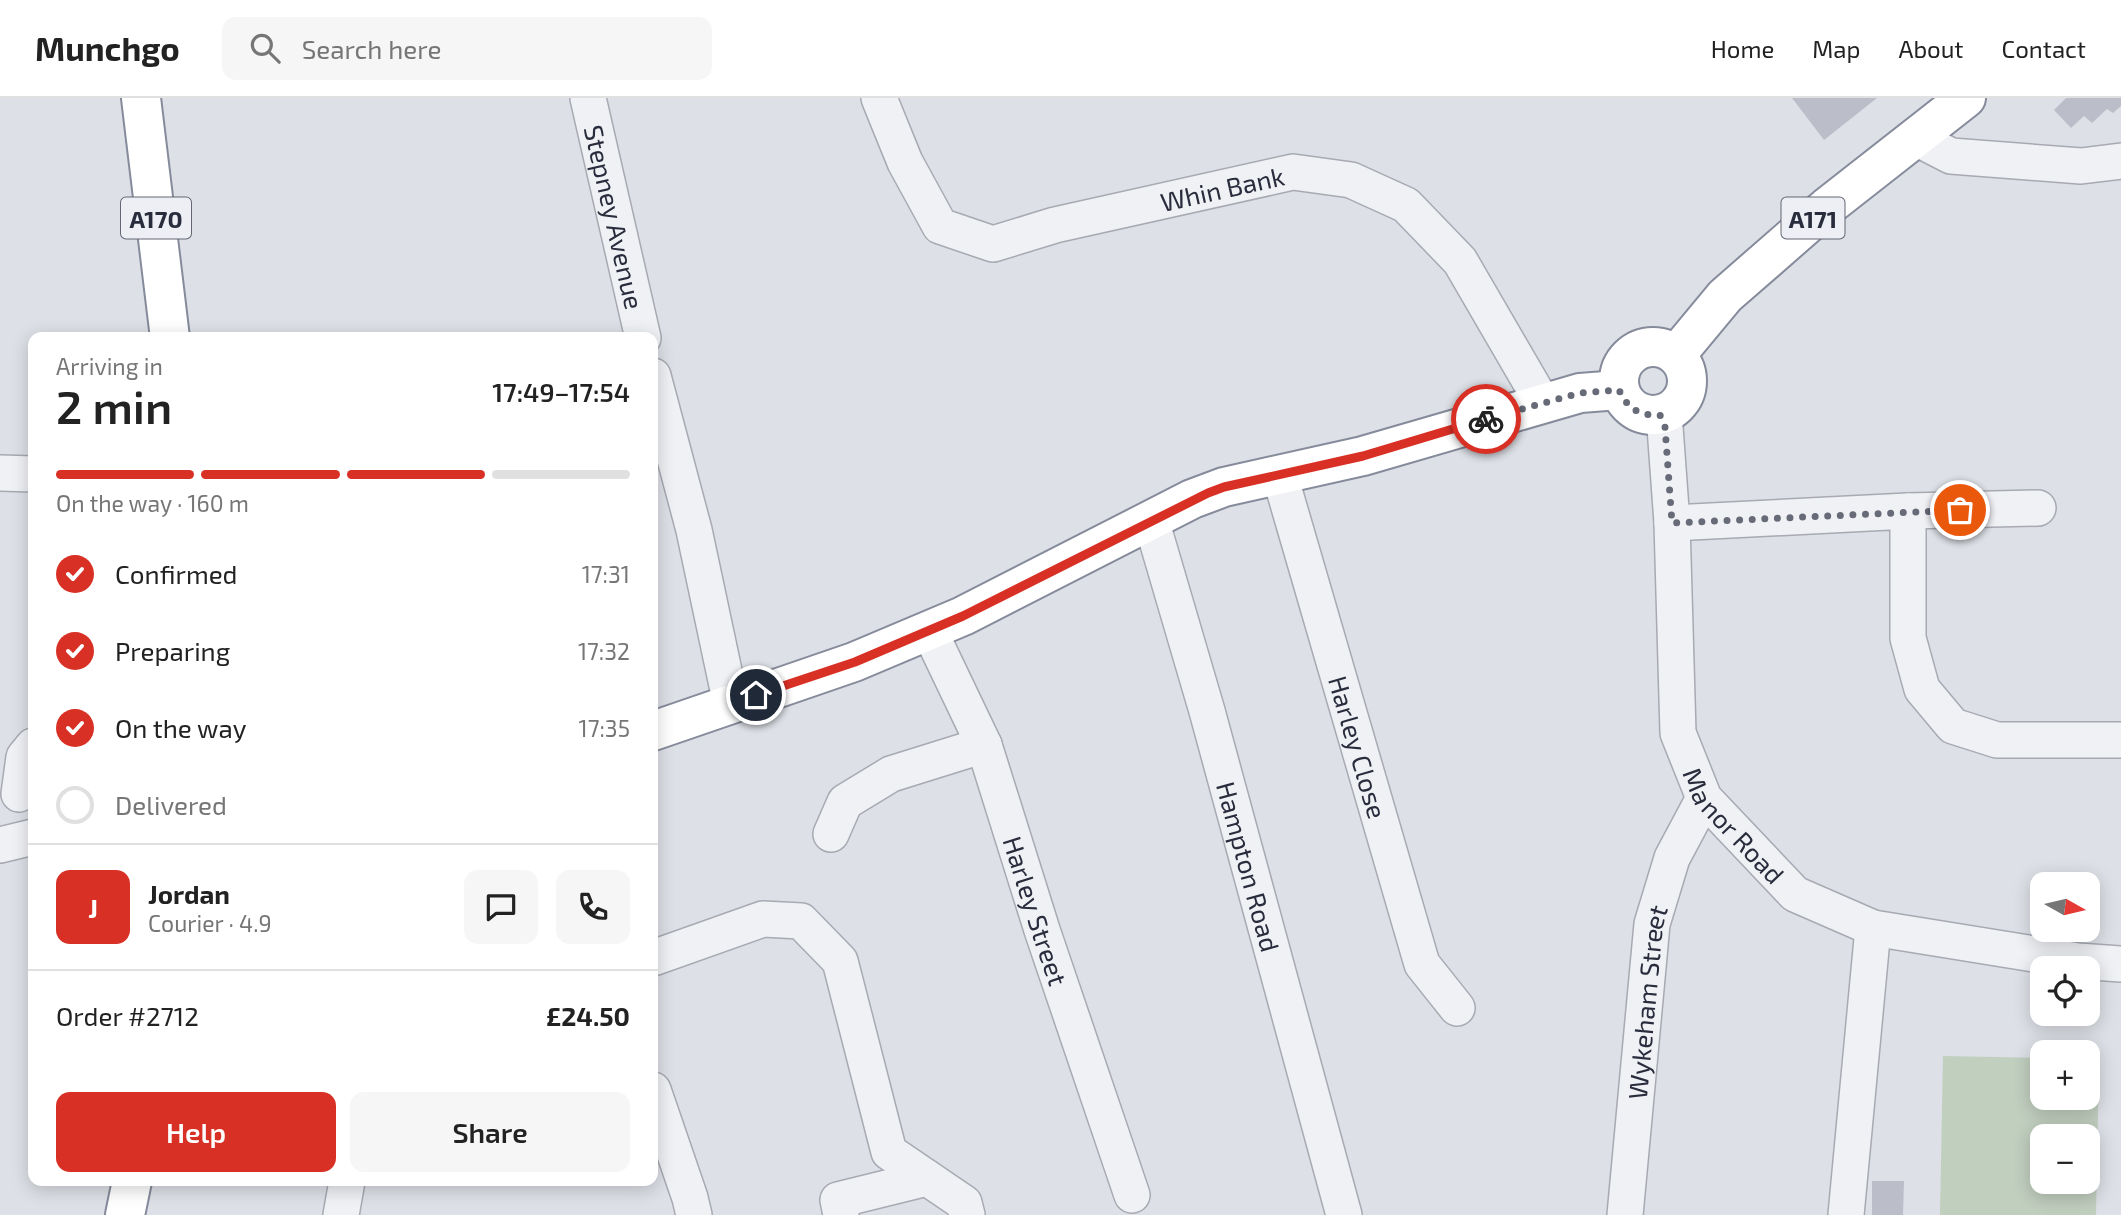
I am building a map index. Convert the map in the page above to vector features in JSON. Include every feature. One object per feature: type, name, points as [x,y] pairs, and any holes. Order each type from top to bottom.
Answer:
[{"type":"highway","name":"A170","points":[[141,98],[169,332]]},
{"type":"highway","name":"A171","points":[[1676,355],[1725,296],[1827,207],[1966,98]]},
{"type":"highway","points":[[1650,346],[1676,355],[1686,372],[1686,391],[1674,408],[1660,415],[1646,415],[1634,411],[1619,390],[1621,367],[1628,357],[1637,350],[1650,346]]},
{"type":"highway","points":[[658,729],[855,662],[963,616],[1192,499],[1224,487],[1363,456],[1542,402],[1580,393],[1619,390]]},
{"type":"highway","points":[[125,1215],[131,1186]]},
{"type":"street","name":"Stepney Avenue","points":[[588,98],[642,332]]},
{"type":"street","name":"Whin Bank","points":[[879,98],[905,162],[940,226],[993,244],[1055,225],[1293,172],[1351,180],[1406,205],[1460,261],[1542,402]]},
{"type":"street","points":[[1916,138],[1951,156],[2081,166],[2121,162]]},
{"type":"street","points":[[658,395],[694,530],[731,704]]},
{"type":"street","name":"Manor Road","points":[[1660,415],[1665,427],[1672,523],[1678,733],[1704,799],[1795,894],[1873,928],[2078,961],[2121,964]]},
{"type":"street","points":[[0,473],[28,474]]},
{"type":"street","name":"Harley Close","points":[[1280,476],[1422,964],[1457,1008]]},
{"type":"street","points":[[1672,523],[1908,511],[2038,508]]},
{"type":"street","points":[[1908,511],[1908,638],[1922,689],[1953,726],[1997,740],[2121,740]]},
{"type":"street","name":"Hampton Road","points":[[1151,520],[1207,711],[1344,1215]]},
{"type":"street","name":"Harley Street","points":[[929,630],[984,745],[1042,930],[1132,1195]]},
{"type":"street","points":[[831,834],[845,802],[891,774],[984,745]]},
{"type":"street","points":[[19,794],[24,757],[28,752]]},
{"type":"street","name":"Wykeham Street","points":[[1625,1215],[1652,924],[1672,859],[1704,799]]},
{"type":"street","points":[[0,845],[28,837]]},
{"type":"street","points":[[658,956],[763,919],[801,921],[840,961],[889,1152],[964,1203],[967,1215]]},
{"type":"street","points":[[1846,1215],[1873,928]]},
{"type":"street","points":[[658,1105],[694,1215]]},
{"type":"street","points":[[841,1215],[838,1200],[927,1178]]},
{"type":"street","points":[[341,1215],[346,1186]]},
{"type":"green space","points":[[1943,1056],[2030,1058],[2030,1110],[2098,1110],[2098,1124],[2030,1124],[2030,1194],[2096,1194],[2096,1215],[1940,1215]]},
{"type":"building","points":[[1792,98],[1877,98],[1824,140]]},
{"type":"building","points":[[2066,98],[2121,98],[2121,106],[2113,113],[2107,109],[2092,123],[2084,116],[2071,128],[2054,110]]},
{"type":"building","points":[[1872,1181],[1904,1181],[1903,1215],[1872,1215]]},
{"type":"way so far","points":[[1486,419],[1580,393],[1619,390],[1634,411],[1646,415],[1660,415],[1665,427],[1672,523],[1960,510]]},
{"type":"route","points":[[756,695],[855,662],[963,616],[1192,499],[1224,487],[1363,456],[1486,419]]}]
